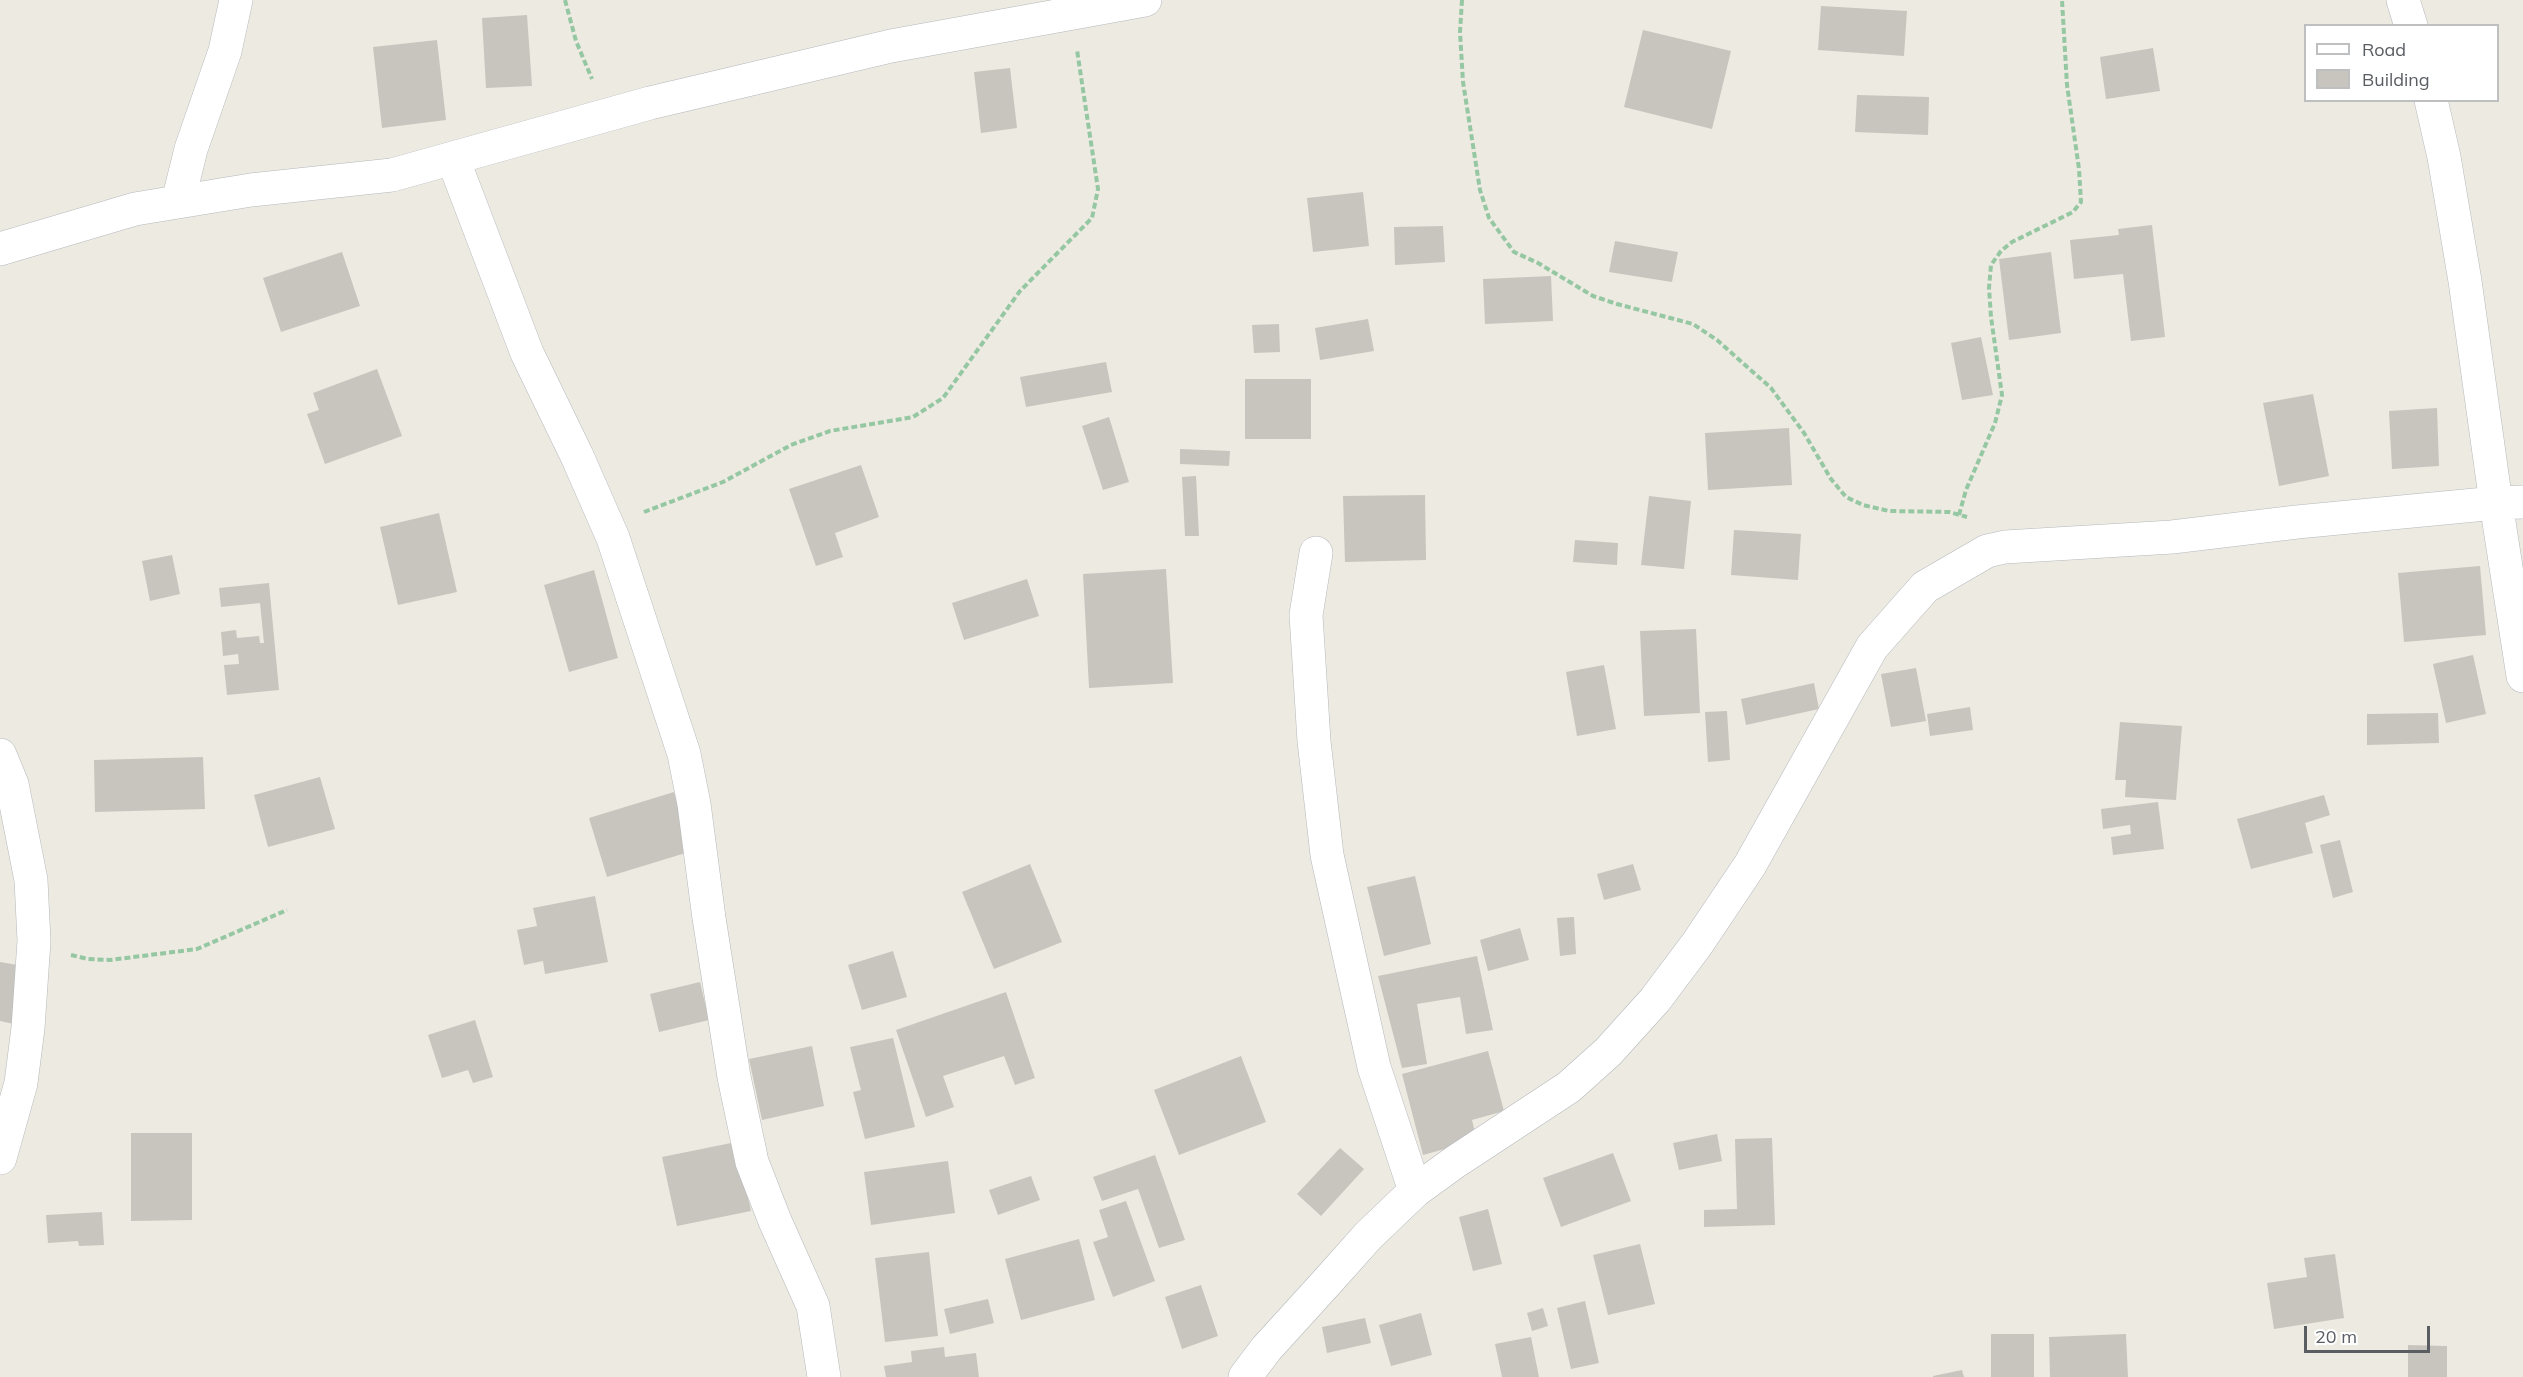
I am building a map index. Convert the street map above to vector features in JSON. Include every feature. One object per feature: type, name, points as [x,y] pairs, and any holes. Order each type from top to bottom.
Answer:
[{"type":"street","points":[[178,202],[191,149],[225,51],[236,0]]},
{"type":"street","points":[[0,249],[135,209],[251,190],[392,175],[610,115],[891,46],[1145,0]]},
{"type":"street","points":[[2403,0],[2410,24]]},
{"type":"street","points":[[2431,102],[2445,158],[2463,270],[2509,502],[2523,676]]},
{"type":"street","points":[[453,159],[527,353],[577,456],[607,527],[684,754],[694,804],[732,1066],[750,1152],[775,1221],[813,1306],[824,1377]]},
{"type":"street","points":[[1245,1377],[1266,1349],[1334,1274],[1415,1191],[1569,1087],[1608,1052],[1655,1000],[1697,944],[1750,865],[1872,647],[1925,587],[1987,551],[2006,547],[2172,537],[2297,522],[2509,502]]},
{"type":"street","points":[[1316,553],[1306,615],[1314,741],[1327,855],[1374,1067],[1415,1191]]},
{"type":"street","points":[[0,755],[12,784],[31,880],[34,942],[28,1028],[21,1083],[0,1158]]},
{"type":"path","points":[[565,0],[576,41],[610,115]]},
{"type":"path","points":[[1462,0],[1460,32],[1463,82],[1480,190],[1489,218],[1514,252],[1538,263],[1593,296],[1693,324],[1717,340],[1771,388],[1804,433],[1831,479],[1846,498],[1889,511],[1926,510],[1968,517],[2006,547]]},
{"type":"path","points":[[1959,515],[1966,490],[2000,407],[2001,381],[1989,299],[1991,265],[2001,251],[2012,242],[2073,212],[2081,202],[2079,169],[2067,85],[2062,0]]},
{"type":"path","points":[[607,527],[723,482],[791,446],[830,431],[913,417],[943,398],[1020,291],[1092,218],[1098,189],[1071,12]]},
{"type":"path","points":[[34,942],[87,959],[110,960],[165,954],[197,949],[287,910]]},
{"type":"building","points":[[1821,6],[1907,11],[1904,56],[1818,50]]},
{"type":"building","points":[[527,15],[532,86],[486,88],[482,18]]},
{"type":"building","points":[[1643,30],[1731,51],[1712,129],[1624,107]]},
{"type":"building","points":[[437,40],[446,120],[382,128],[373,47]]},
{"type":"building","points":[[2153,48],[2160,91],[2106,99],[2100,57]]},
{"type":"building","points":[[1010,68],[1017,128],[981,133],[974,72]]},
{"type":"building","points":[[1857,95],[1929,97],[1928,135],[1855,132]]},
{"type":"building","points":[[1363,192],[1369,246],[1313,252],[1307,198]]},
{"type":"building","points":[[2152,225],[2165,337],[2131,341],[2123,274],[2074,279],[2070,240],[2119,235],[2118,229]]},
{"type":"building","points":[[1443,226],[1445,262],[1395,265],[1394,227]]},
{"type":"building","points":[[1615,241],[1678,252],[1672,282],[1609,272]]},
{"type":"building","points":[[342,252],[360,306],[281,332],[263,278]]},
{"type":"building","points":[[2051,252],[2061,333],[2009,340],[1999,259]]},
{"type":"building","points":[[1551,276],[1553,321],[1485,324],[1483,279]]},
{"type":"building","points":[[1368,319],[1374,351],[1320,360],[1315,328]]},
{"type":"building","points":[[1279,324],[1280,352],[1254,353],[1252,325]]},
{"type":"building","points":[[1981,337],[1993,395],[1962,400],[1951,343]]},
{"type":"building","points":[[1106,362],[1112,392],[1026,407],[1020,377]]},
{"type":"building","points":[[377,369],[402,436],[325,464],[307,414],[319,410],[313,393]]},
{"type":"building","points":[[1245,379],[1311,379],[1311,439],[1245,439]]},
{"type":"building","points":[[2313,394],[2329,476],[2279,486],[2263,403]]},
{"type":"building","points":[[2437,408],[2439,466],[2392,469],[2389,411]]},
{"type":"building","points":[[1109,417],[1129,482],[1103,490],[1082,426]]},
{"type":"building","points":[[1789,428],[1792,485],[1708,490],[1705,433]]},
{"type":"building","points":[[1180,449],[1230,451],[1229,466],[1180,464]]},
{"type":"building","points":[[861,465],[879,517],[835,533],[843,557],[816,566],[789,489]]},
{"type":"building","points":[[1196,476],[1199,536],[1185,536],[1182,477]]},
{"type":"building","points":[[1425,495],[1426,560],[1345,562],[1343,496]]},
{"type":"building","points":[[1649,496],[1691,501],[1684,569],[1641,565]]},
{"type":"building","points":[[439,513],[457,592],[398,605],[380,527]]},
{"type":"building","points":[[1734,530],[1801,534],[1798,580],[1731,575]]},
{"type":"building","points":[[1575,540],[1618,543],[1617,565],[1573,562]]},
{"type":"building","points":[[172,555],[180,594],[150,601],[142,561]]},
{"type":"building","points":[[2480,566],[2486,635],[2404,642],[2398,573]]},
{"type":"building","points":[[1166,569],[1173,683],[1089,688],[1083,574]]},
{"type":"building","points":[[594,570],[618,658],[569,672],[544,585]]},
{"type":"building","points":[[1027,579],[1039,616],[964,640],[952,603]]},
{"type":"building","points":[[269,583],[279,690],[227,695],[224,665],[239,664],[238,654],[223,656],[221,632],[236,630],[237,638],[259,636],[260,643],[264,643],[260,603],[221,607],[219,588]]},
{"type":"building","points":[[1696,629],[1700,713],[1644,716],[1640,631]]},
{"type":"building","points":[[2473,655],[2486,714],[2446,723],[2433,664]]},
{"type":"building","points":[[1604,665],[1616,729],[1577,736],[1566,672]]},
{"type":"building","points":[[1916,668],[1926,721],[1891,727],[1881,674]]},
{"type":"building","points":[[1814,683],[1819,709],[1746,725],[1741,699]]},
{"type":"building","points":[[1970,707],[1973,730],[1930,736],[1927,714]]},
{"type":"building","points":[[1727,711],[1730,760],[1708,762],[1705,712]]},
{"type":"building","points":[[2438,713],[2439,743],[2367,745],[2367,714]]},
{"type":"building","points":[[2120,722],[2182,726],[2176,800],[2125,797],[2126,780],[2115,780]]},
{"type":"building","points":[[203,757],[205,809],[95,812],[94,760]]},
{"type":"building","points":[[320,777],[335,829],[268,847],[254,795]]},
{"type":"building","points":[[674,792],[692,851],[607,877],[589,818]]},
{"type":"building","points":[[2324,795],[2330,815],[2305,823],[2313,853],[2251,869],[2237,819]]},
{"type":"building","points":[[2158,802],[2164,849],[2113,855],[2111,837],[2131,834],[2130,825],[2103,829],[2101,809]]},
{"type":"building","points":[[2340,840],[2353,892],[2333,898],[2320,845]]},
{"type":"building","points":[[1030,864],[1062,942],[994,969],[962,892]]},
{"type":"building","points":[[1633,864],[1641,890],[1604,900],[1597,874]]},
{"type":"building","points":[[1415,876],[1431,944],[1384,956],[1367,887]]},
{"type":"building","points":[[595,896],[608,962],[545,974],[543,961],[524,965],[517,930],[537,926],[533,908]]},
{"type":"building","points":[[1574,917],[1576,954],[1560,956],[1557,918]]},
{"type":"building","points":[[1520,928],[1529,960],[1488,971],[1480,940]]},
{"type":"building","points":[[893,951],[907,997],[862,1010],[848,965]]},
{"type":"building","points":[[1477,956],[1493,1030],[1466,1034],[1460,997],[1417,1004],[1427,1064],[1402,1068],[1378,976]]},
{"type":"building","points":[[0,962],[23,966],[14,1024],[0,1021]]},
{"type":"building","points":[[700,982],[709,1020],[659,1032],[650,994]]},
{"type":"building","points":[[1006,992],[1035,1078],[1015,1085],[1004,1056],[943,1076],[954,1107],[926,1117],[896,1030]]},
{"type":"building","points":[[475,1020],[493,1077],[473,1083],[468,1070],[442,1078],[428,1035]]},
{"type":"building","points":[[893,1038],[915,1127],[865,1139],[853,1092],[861,1090],[850,1047]]},
{"type":"building","points":[[812,1046],[824,1106],[762,1120],[749,1059]]},
{"type":"building","points":[[1488,1051],[1504,1111],[1472,1120],[1477,1140],[1423,1155],[1402,1074]]},
{"type":"building","points":[[1241,1056],[1266,1122],[1179,1155],[1154,1090]]},
{"type":"building","points":[[131,1133],[192,1133],[192,1220],[131,1221]]},
{"type":"building","points":[[1717,1134],[1722,1161],[1679,1170],[1673,1143]]},
{"type":"building","points":[[1772,1138],[1775,1225],[1704,1227],[1704,1210],[1737,1209],[1735,1139]]},
{"type":"building","points":[[736,1142],[751,1211],[677,1226],[662,1157]]},
{"type":"building","points":[[1340,1148],[1364,1169],[1321,1216],[1297,1194]]},
{"type":"building","points":[[1613,1153],[1631,1201],[1561,1227],[1543,1178]]},
{"type":"building","points":[[1155,1155],[1185,1240],[1159,1248],[1138,1189],[1102,1201],[1093,1177]]},
{"type":"building","points":[[948,1161],[955,1213],[871,1225],[864,1172]]},
{"type":"building","points":[[1031,1176],[1040,1200],[998,1215],[989,1190]]},
{"type":"building","points":[[1126,1201],[1155,1281],[1113,1297],[1093,1242],[1108,1237],[1099,1210]]},
{"type":"building","points":[[1488,1209],[1502,1264],[1473,1271],[1459,1217]]},
{"type":"building","points":[[102,1212],[104,1245],[79,1246],[78,1241],[48,1243],[46,1215]]},
{"type":"building","points":[[1079,1239],[1095,1300],[1021,1320],[1005,1259]]},
{"type":"building","points":[[1640,1244],[1655,1304],[1608,1315],[1593,1255]]},
{"type":"building","points":[[929,1252],[938,1336],[885,1342],[875,1258]]},
{"type":"building","points":[[2335,1254],[2344,1318],[2274,1329],[2267,1283],[2307,1277],[2304,1258]]},
{"type":"building","points":[[1201,1285],[1218,1336],[1182,1349],[1165,1297]]},
{"type":"building","points":[[988,1299],[994,1323],[950,1334],[944,1309]]},
{"type":"building","points":[[1585,1301],[1599,1363],[1571,1369],[1557,1308]]},
{"type":"building","points":[[1543,1308],[1548,1326],[1532,1331],[1527,1313]]},
{"type":"building","points":[[1421,1313],[1432,1355],[1391,1366],[1379,1325]]},
{"type":"building","points":[[1365,1318],[1371,1343],[1327,1353],[1322,1327]]},
{"type":"building","points":[[1991,1334],[2034,1334],[2034,1377],[1991,1377]]},
{"type":"building","points":[[2126,1334],[2128,1377],[2050,1377],[2049,1337]]},
{"type":"building","points":[[1531,1337],[1539,1377],[1502,1377],[1495,1344]]},
{"type":"building","points":[[2408,1345],[2447,1346],[2447,1377],[2408,1377]]},
{"type":"building","points":[[944,1347],[945,1357],[976,1353],[979,1377],[886,1377],[884,1366],[912,1362],[911,1351]]},
{"type":"building","points":[[1962,1370],[1964,1377],[1933,1377],[1933,1376]]}]
